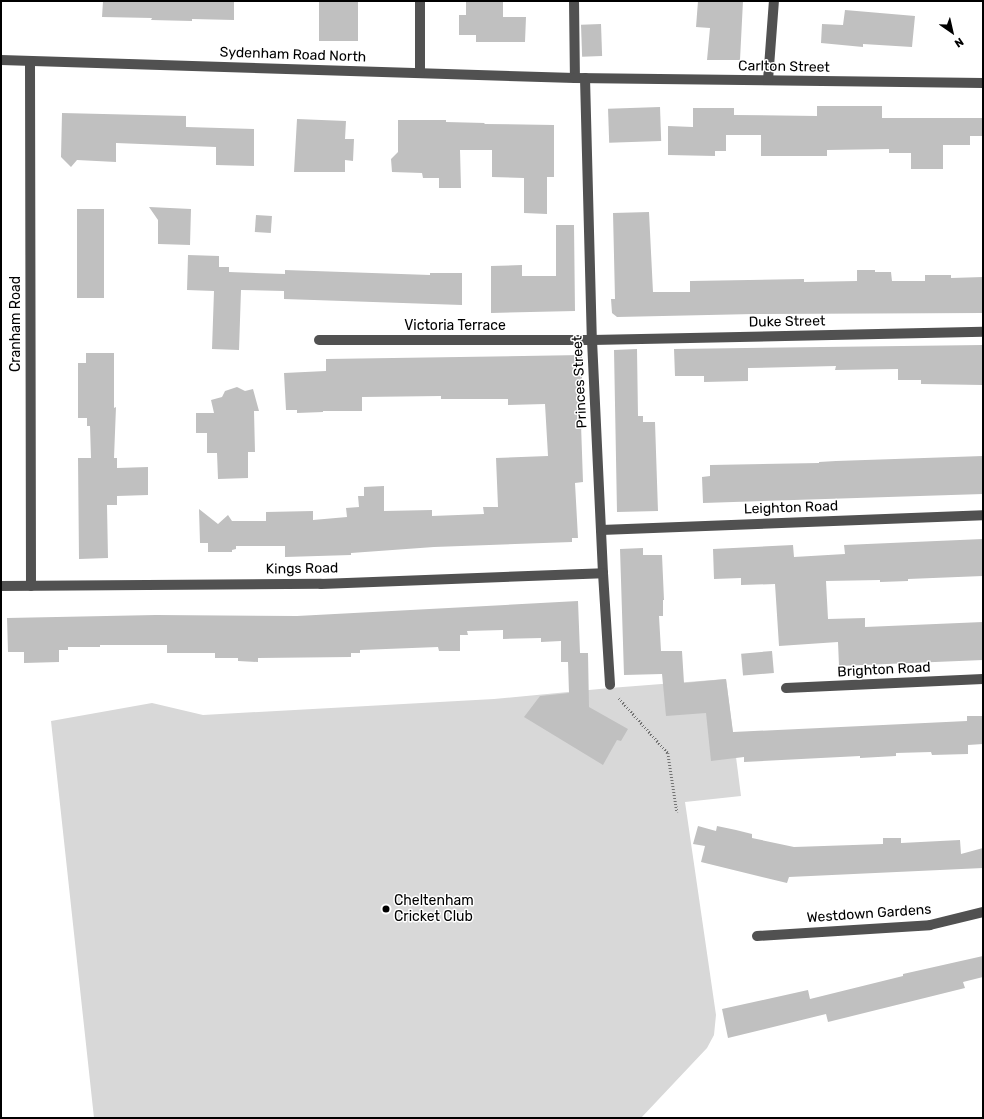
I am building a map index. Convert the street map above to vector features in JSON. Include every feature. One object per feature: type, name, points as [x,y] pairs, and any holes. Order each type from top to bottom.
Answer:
[{"type":"street","points":[[420,1],[420,73]]},
{"type":"street","name":"Princes Street","points":[[574,1],[580,78],[603,573],[610,685]]},
{"type":"street","points":[[768,80],[774,1]]},
{"type":"street","name":"Sydenham Road North","points":[[1,60],[580,78]]},
{"type":"street","name":"Cranham Road","points":[[30,62],[31,586]]},
{"type":"street","name":"Carlton Street","points":[[580,78],[983,83]]},
{"type":"street","name":"Duke Street","points":[[592,340],[983,332]]},
{"type":"street","name":"Victoria Terrace","points":[[319,340],[592,340]]},
{"type":"street","name":"Leighton Road","points":[[601,530],[983,515]]},
{"type":"street","name":"Kings Road","points":[[1,586],[321,584],[603,573]]},
{"type":"street","name":"Brighton Road","points":[[786,688],[983,679]]},
{"type":"street","name":"Westdown Gardens","points":[[757,936],[930,925],[983,912]]},
{"type":"path","points":[[610,685],[621,703],[668,753],[677,812]]},
{"type":"shaded area","name":"Cheltenham Cricket Club","points":[[726,679],[741,796],[685,802],[716,1015],[714,1035],[707,1048],[641,1118],[94,1118],[51,721],[152,703],[203,715],[494,699]]},
{"type":"building","points":[[103,1],[234,1],[234,20],[192,19],[192,21],[151,20],[152,18],[102,17]]},
{"type":"building","points":[[319,1],[358,1],[358,41],[319,41]]},
{"type":"building","points":[[466,1],[503,1],[503,17],[526,17],[525,42],[476,42],[476,35],[459,35],[459,15],[466,15]]},
{"type":"building","points":[[698,1],[743,1],[740,60],[707,60],[710,28],[696,27]]},
{"type":"building","points":[[845,10],[915,16],[912,47],[863,44],[863,47],[821,43],[822,24],[843,25]]},
{"type":"building","points":[[601,24],[602,56],[582,57],[581,25]]},
{"type":"building","points":[[817,106],[882,106],[882,118],[983,118],[982,136],[970,136],[970,145],[943,145],[943,169],[911,169],[911,153],[889,153],[889,149],[827,150],[827,156],[761,156],[761,135],[726,135],[726,151],[715,151],[715,156],[668,155],[668,126],[693,127],[693,108],[734,108],[734,115],[817,116]]},
{"type":"building","points":[[660,107],[661,141],[609,143],[608,109]]},
{"type":"building","points":[[62,113],[186,116],[186,127],[254,129],[254,166],[216,165],[216,147],[116,143],[116,162],[77,160],[71,167],[61,157]]},
{"type":"building","points":[[297,119],[346,121],[345,139],[354,139],[353,161],[345,160],[345,172],[294,172]]},
{"type":"building","points":[[398,120],[446,120],[446,122],[485,123],[484,124],[554,125],[554,177],[547,177],[547,214],[524,213],[524,178],[492,177],[492,150],[460,150],[461,188],[439,188],[439,178],[423,178],[422,173],[392,172],[391,159],[398,152]]},
{"type":"building","points":[[149,207],[191,209],[190,245],[158,244],[158,220]]},
{"type":"building","points":[[77,209],[104,209],[104,298],[77,298]]},
{"type":"building","points":[[649,212],[653,292],[690,292],[690,281],[804,279],[804,282],[857,281],[857,270],[875,270],[875,272],[891,272],[892,281],[925,281],[925,275],[951,275],[951,278],[983,277],[983,313],[754,314],[617,317],[612,313],[611,299],[615,299],[613,213]]},
{"type":"building","points":[[256,215],[272,216],[271,233],[255,232]]},
{"type":"building","points":[[556,225],[574,225],[575,311],[491,313],[491,266],[522,265],[522,276],[556,276]]},
{"type":"building","points":[[188,255],[219,256],[219,267],[229,267],[229,272],[285,274],[285,270],[430,275],[430,273],[462,273],[462,305],[284,299],[284,291],[241,290],[239,350],[212,349],[214,291],[187,290]]},
{"type":"building","points":[[983,345],[983,385],[921,384],[921,380],[898,380],[898,369],[835,370],[836,366],[748,368],[748,381],[704,382],[704,376],[675,376],[674,349]]},
{"type":"building","points":[[637,349],[638,416],[643,416],[643,422],[655,422],[658,511],[617,512],[614,350]]},
{"type":"building","points":[[86,353],[114,353],[114,408],[116,407],[114,458],[117,458],[117,468],[148,467],[148,495],[117,496],[117,505],[107,505],[108,558],[79,559],[78,458],[91,458],[90,426],[87,426],[87,418],[78,418],[78,363],[86,363]]},
{"type":"building","points":[[582,355],[582,395],[580,395],[583,482],[575,483],[578,538],[572,538],[572,542],[434,547],[351,553],[351,555],[285,557],[285,546],[236,546],[236,549],[232,550],[232,552],[208,552],[208,543],[200,543],[199,509],[218,524],[228,515],[232,521],[266,521],[266,512],[313,511],[313,520],[347,517],[346,508],[359,507],[358,496],[364,496],[364,487],[384,486],[384,511],[432,510],[432,516],[484,514],[483,507],[498,507],[496,458],[548,456],[545,404],[508,405],[508,399],[441,399],[441,396],[362,397],[362,411],[297,413],[297,410],[286,410],[284,373],[326,371],[326,359]]},
{"type":"building","points":[[237,387],[245,391],[253,389],[259,411],[254,411],[255,452],[248,452],[248,478],[218,479],[217,453],[207,453],[207,433],[196,433],[196,413],[214,413],[211,400],[222,397],[225,391]]},
{"type":"building","points":[[983,456],[983,494],[703,503],[702,477],[710,476],[710,465],[819,463],[836,461]]},
{"type":"building","points":[[983,539],[983,576],[908,579],[908,581],[880,582],[880,580],[826,581],[828,619],[865,618],[865,627],[983,622],[983,660],[839,666],[838,642],[779,646],[775,584],[741,585],[741,578],[714,579],[713,549],[793,545],[794,557],[845,554],[844,545]]},
{"type":"building","points":[[643,548],[643,555],[662,555],[664,600],[663,616],[659,616],[661,651],[682,651],[684,683],[726,679],[733,732],[967,721],[967,716],[983,716],[983,744],[968,745],[968,754],[932,755],[931,752],[896,753],[896,756],[860,758],[860,756],[744,762],[744,757],[711,761],[706,713],[666,716],[662,674],[624,675],[620,549]]},
{"type":"building","points":[[578,601],[580,653],[588,653],[589,707],[628,729],[621,741],[617,740],[603,765],[524,717],[540,696],[569,693],[568,662],[561,662],[561,641],[541,642],[541,638],[503,639],[503,630],[467,631],[468,635],[460,635],[460,651],[439,651],[438,647],[360,650],[360,653],[351,653],[351,657],[258,658],[258,662],[238,661],[238,658],[215,658],[215,653],[167,653],[167,645],[100,645],[100,647],[68,647],[68,650],[59,650],[59,662],[24,663],[24,652],[8,652],[7,618],[156,615],[297,616]]},
{"type":"building","points":[[772,651],[774,673],[743,676],[741,654]]},
{"type":"building","points":[[698,826],[716,831],[717,826],[736,830],[752,834],[752,838],[794,847],[883,844],[883,838],[901,838],[901,843],[960,840],[961,854],[983,848],[983,868],[789,877],[787,883],[701,862],[705,846],[693,844]]},
{"type":"building","points":[[983,956],[983,977],[963,982],[965,988],[828,1022],[826,1014],[728,1038],[722,1009],[808,990],[810,999],[903,976],[903,974]]},
{"type":"place","name":"Cheltenham Cricket Club","points":[[386,909]]}]
